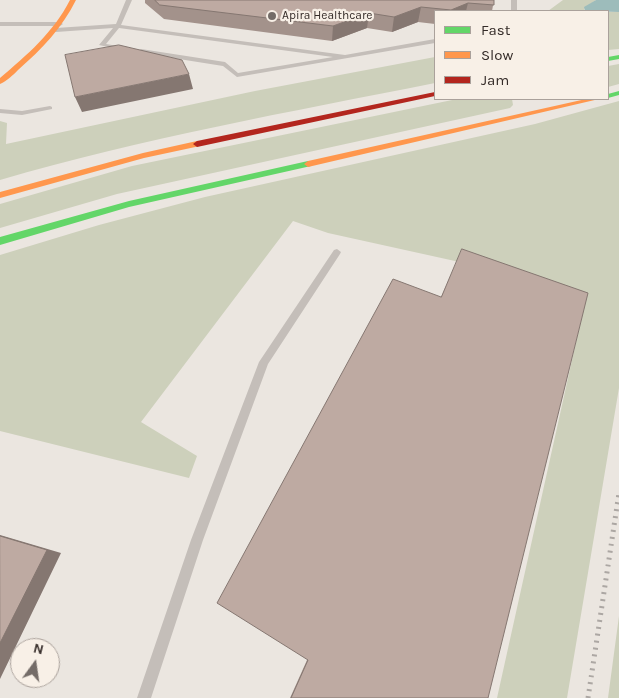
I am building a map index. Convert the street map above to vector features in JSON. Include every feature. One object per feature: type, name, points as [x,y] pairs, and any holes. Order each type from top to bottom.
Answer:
[{"type":"main road","points":[[0,82],[58,27],[73,0]]},
{"type":"main road","points":[[0,195],[143,156],[434,94]]},
{"type":"main road","points":[[0,241],[129,204],[591,100]]},
{"type":"lane","points":[[129,0],[118,26],[102,46],[225,64],[237,75],[434,41]]},
{"type":"lane","points":[[0,24],[58,27],[118,26],[348,57]]},
{"type":"lane","points":[[0,111],[22,113],[50,108]]},
{"type":"lane","points":[[144,698],[197,540],[264,362],[337,252]]},
{"type":"green space","points":[[563,0],[596,0],[584,10],[549,10]]},
{"type":"green space","points":[[609,12],[619,12],[619,49],[609,50]]},
{"type":"green space","points":[[434,57],[434,83],[162,138],[0,180],[0,121],[7,123],[6,144],[255,91]]},
{"type":"green space","points":[[619,64],[619,84],[609,87],[609,66]]},
{"type":"green space","points":[[452,100],[512,100],[513,105],[510,108],[117,194],[0,228],[0,204],[132,166]]},
{"type":"green space","points":[[619,101],[619,388],[567,698],[497,698],[584,306],[464,263],[328,233],[293,221],[141,422],[197,456],[189,478],[0,431],[0,255],[99,225],[205,197],[535,124]]},
{"type":"green space","points":[[619,616],[619,698],[608,698]]},
{"type":"water","points":[[596,0],[619,0],[619,12],[585,10],[584,7]]},
{"type":"building","points":[[155,0],[494,0],[494,5],[468,3],[451,10],[421,7],[394,17],[369,13],[333,26],[160,5]]},
{"type":"building","points":[[119,45],[182,60],[189,74],[75,97],[65,55]]},
{"type":"building","points":[[462,249],[588,293],[488,698],[291,698],[308,660],[217,603],[393,279],[441,297]]},
{"type":"building","points":[[0,536],[47,550],[0,643]]},
{"type":"railway","points":[[588,698],[619,493]]},
{"type":"traffic: fast","points":[[609,59],[619,57]]},
{"type":"traffic: fast","points":[[609,96],[619,93]]},
{"type":"traffic: fast","points":[[0,241],[129,204],[308,164]]},
{"type":"traffic: slow","points":[[0,82],[51,35],[67,13],[73,0]]},
{"type":"traffic: slow","points":[[308,164],[591,100]]},
{"type":"traffic: slow","points":[[0,195],[143,156],[197,144]]},
{"type":"traffic: jam","points":[[197,144],[434,94]]},
{"type":"place","name":"Apira Healthcare","points":[[272,16]]}]
